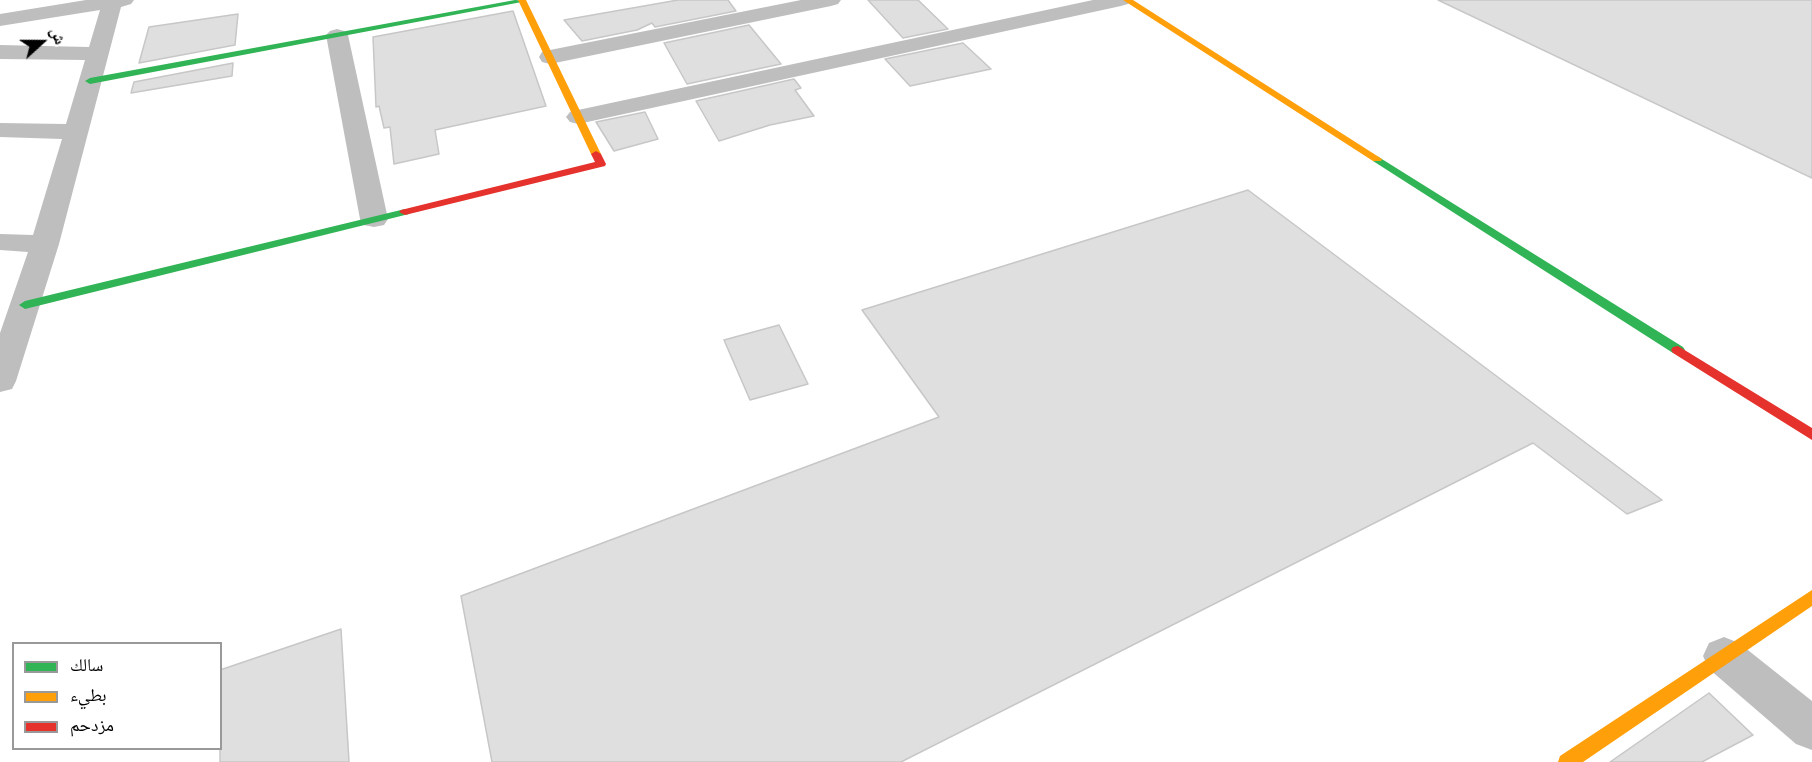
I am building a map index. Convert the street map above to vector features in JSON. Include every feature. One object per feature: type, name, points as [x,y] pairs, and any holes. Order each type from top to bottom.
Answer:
[{"type":"street","points":[[25,305],[600,164],[522,0],[90,81]]},
{"type":"street","points":[[550,57],[831,0]]},
{"type":"street","points":[[578,117],[1121,0]]},
{"type":"street","points":[[1127,0],[1812,435]]},
{"type":"street","points":[[0,20],[118,1],[98,54],[45,243],[0,381]]},
{"type":"street","points":[[337,35],[374,219]]},
{"type":"street","points":[[0,51],[98,54]]},
{"type":"street","points":[[0,130],[76,132]]},
{"type":"street","points":[[0,242],[45,243]]},
{"type":"street","points":[[1587,757],[1724,656],[1812,597]]},
{"type":"street","points":[[1724,656],[1812,729]]},
{"type":"building","points":[[678,0],[728,0],[736,11],[655,27],[652,23],[637,30],[582,41],[564,20]]},
{"type":"building","points":[[868,0],[918,0],[948,29],[903,38]]},
{"type":"building","points":[[1438,0],[1812,0],[1812,178]]},
{"type":"building","points":[[513,11],[546,106],[435,130],[439,154],[394,164],[390,127],[384,128],[379,106],[376,107],[373,37]]},
{"type":"building","points":[[238,14],[235,45],[139,63],[149,27]]},
{"type":"building","points":[[749,25],[781,64],[687,84],[664,43]]},
{"type":"building","points":[[963,43],[991,69],[910,86],[885,59]]},
{"type":"building","points":[[233,63],[232,76],[131,93],[134,82]]},
{"type":"building","points":[[794,79],[801,88],[795,90],[814,116],[770,125],[719,141],[696,101]]},
{"type":"building","points":[[645,112],[658,139],[614,151],[596,122]]},
{"type":"building","points":[[1248,190],[1662,500],[1627,514],[1533,443],[901,762],[492,762],[461,596],[939,417],[862,310]]},
{"type":"building","points":[[779,325],[808,384],[750,400],[724,340]]},
{"type":"building","points":[[341,629],[349,762],[220,762],[222,669]]},
{"type":"building","points":[[1709,693],[1753,735],[1702,762],[1610,762]]},
{"type":"traffic: fast","points":[[90,81],[523,1]]},
{"type":"traffic: fast","points":[[1377,159],[1678,350]]},
{"type":"traffic: fast","points":[[25,305],[405,212]]},
{"type":"traffic: slow","points":[[522,0],[596,154]]},
{"type":"traffic: slow","points":[[1127,0],[1377,159]]},
{"type":"traffic: slow","points":[[1567,762],[1812,597]]},
{"type":"traffic: jam","points":[[405,212],[601,164],[596,154]]},
{"type":"traffic: jam","points":[[1678,350],[1812,435]]}]
